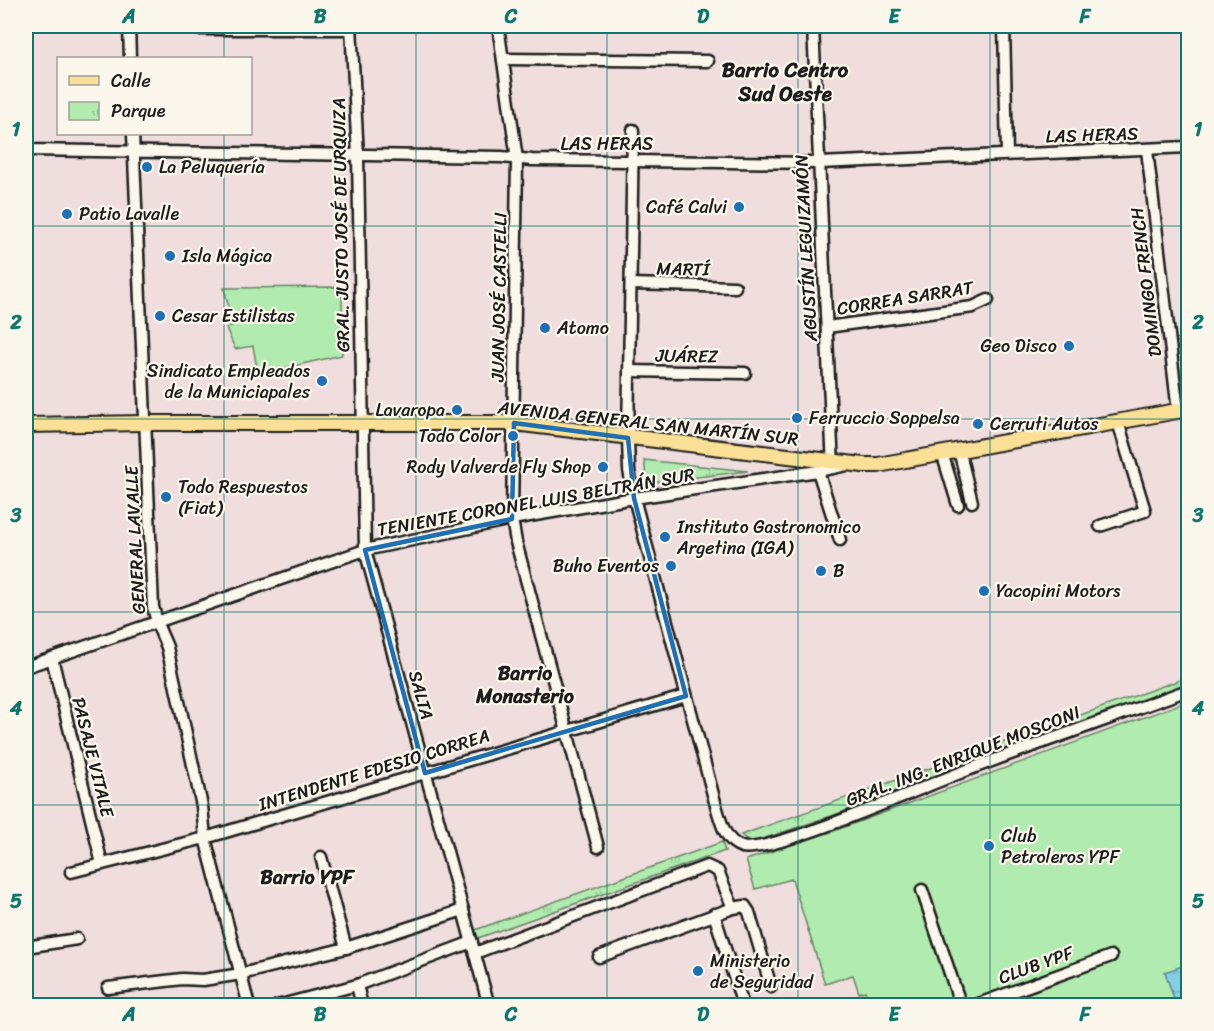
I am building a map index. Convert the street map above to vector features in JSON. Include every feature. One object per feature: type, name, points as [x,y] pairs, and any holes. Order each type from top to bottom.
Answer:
[{"type":"main road","name":"AVENIDA GENERAL SAN MARTÍN SUR","points":[[26,425],[514,423],[833,465],[878,465],[1183,410]]},
{"type":"street","points":[[129,26],[130,57]]},
{"type":"street","name":"JUAN JOSÉ CASTELLI","points":[[498,26],[517,159],[512,519],[516,542],[598,847]]},
{"type":"street","name":"AGUSTÍN LEGUIZAMÓN","points":[[813,26],[833,465]]},
{"type":"street","points":[[1004,26],[1007,154]]},
{"type":"street","points":[[198,28],[351,27]]},
{"type":"street","name":"GRAL. JUSTO JOSÉ DE URQUIZA","points":[[351,27],[358,156],[362,423]]},
{"type":"street","points":[[503,59],[708,61]]},
{"type":"street","points":[[633,130],[628,458],[633,498],[686,696]]},
{"type":"street","name":"GENERAL LAVALLE","points":[[133,135],[152,602],[156,621],[167,647],[202,806],[205,838],[249,1005]]},
{"type":"street","name":"LAS HERAS","points":[[26,150],[819,163],[1188,147]]},
{"type":"street","name":"DOMINGO FRENCH","points":[[1148,150],[1183,410]]},
{"type":"street","name":"MARTÍ","points":[[631,284],[735,287]]},
{"type":"street","name":"CORREA SARRAT","points":[[827,327],[973,307],[988,300]]},
{"type":"street","name":"JUÁREZ","points":[[629,371],[745,373]]},
{"type":"street","points":[[1100,526],[1145,511],[1118,422]]},
{"type":"street","name":"SALTA","points":[[362,423],[365,550],[489,1005]]},
{"type":"street","points":[[959,450],[972,502]]},
{"type":"street","points":[[942,453],[957,505]]},
{"type":"street","name":"TENIENTE CORONEL LUIS BELTRÁN SUR","points":[[26,667],[365,550],[512,519],[633,498],[818,471],[833,465]]},
{"type":"street","points":[[818,471],[840,540]]},
{"type":"street","name":"PASAJE VITALE","points":[[52,658],[102,864]]},
{"type":"street","name":"GRAL. ING. ENRIQUE MOSCONI","points":[[686,696],[723,828],[732,841],[747,848],[759,847],[838,821],[985,763],[1188,690]]},
{"type":"street","name":"INTENDENTE EDESIO CORREA","points":[[71,872],[205,838],[686,696]]},
{"type":"street","points":[[321,857],[346,948]]},
{"type":"street","points":[[277,1005],[357,985],[473,947],[546,928],[707,866],[718,870],[733,908]]},
{"type":"street","points":[[922,890],[962,1005]]},
{"type":"street","points":[[599,957],[714,914],[745,906],[771,987]]},
{"type":"street","points":[[108,988],[182,979],[203,980],[241,974],[346,948],[463,910]]},
{"type":"street","points":[[714,914],[742,1002]]},
{"type":"street","points":[[26,947],[77,939]]},
{"type":"street","name":"CLUB YPF","points":[[973,1005],[1111,956]]},
{"type":"street","points":[[357,985],[362,1005]]},
{"type":"highlighted area","points":[[514,423],[628,438],[634,498],[686,696],[425,773],[365,550],[512,519]]},
{"type":"green space","points":[[342,287],[342,355],[258,374],[253,346],[235,349],[226,328],[233,325],[224,288]]},
{"type":"green space","points":[[644,460],[748,471],[647,483]]},
{"type":"green space","points":[[1188,677],[1188,685],[843,812],[754,842],[741,835]]},
{"type":"green space","name":"Club Petroleros YPF","points":[[1188,701],[1188,1005],[870,1005],[865,991],[859,993],[853,975],[825,984],[792,879],[755,889],[746,860],[831,832]]},
{"type":"green space","points":[[722,842],[725,851],[478,938],[475,930]]},
{"type":"water","points":[[1188,964],[1188,1005],[1168,1005],[1174,999],[1165,972]]},
{"type":"place","name":"La Peluquería","points":[[147,167]]},
{"type":"place","name":"Café Calvi","points":[[739,207]]},
{"type":"place","name":"Patio Lavalle","points":[[67,214]]},
{"type":"place","name":"Isla Mágica","points":[[170,256]]},
{"type":"place","name":"Cesar Estilistas","points":[[160,316]]},
{"type":"place","name":"Atomo","points":[[545,328]]},
{"type":"place","name":"Geo Disco","points":[[1069,346]]},
{"type":"place","name":"Sindicato Empleados de la Municiapales","points":[[322,381]]},
{"type":"place","name":"Lavaropa","points":[[457,410]]},
{"type":"place","name":"Ferruccio Soppelsa","points":[[797,418]]},
{"type":"place","name":"Cerruti Autos","points":[[978,424]]},
{"type":"place","name":"Todo Color","points":[[513,436]]},
{"type":"place","name":"Rody Valverde Fly Shop","points":[[603,467]]},
{"type":"place","name":"Todo Respuestos (Fiat)","points":[[166,497]]},
{"type":"place","name":"Instituto Gastronomico Argetina (IGA)","points":[[665,537]]},
{"type":"place","name":"Buho Eventos","points":[[671,566]]},
{"type":"place","name":"B","points":[[821,571]]},
{"type":"place","name":"Yacopini Motors","points":[[984,591]]},
{"type":"place","name":"Club Petroleros YPF","points":[[989,846]]},
{"type":"place","name":"Ministerio de Seguridad","points":[[698,971]]},
{"type":"district","name":"Barrio Centro Sud Oeste","points":[[785,82]]},
{"type":"district","name":"Barrio Monasterio","points":[[525,684]]},
{"type":"district","name":"Barrio YPF","points":[[307,877]]}]
